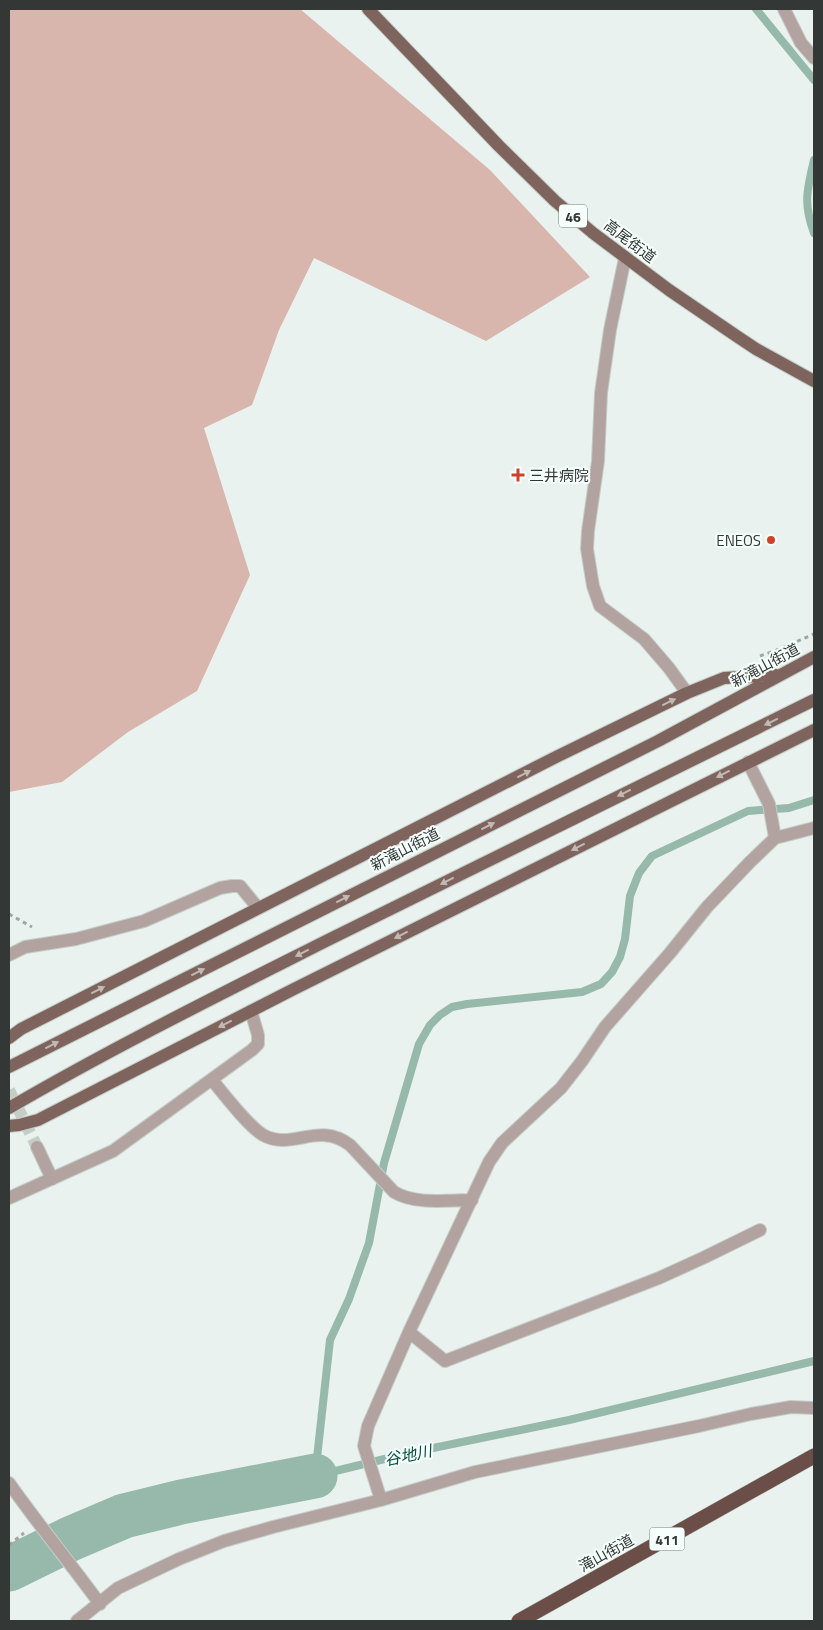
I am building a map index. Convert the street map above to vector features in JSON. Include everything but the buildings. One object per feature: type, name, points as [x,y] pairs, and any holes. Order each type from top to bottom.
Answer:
[{"type":"highway","name":"滝山街道","points":[[519,1621],[814,1456]]},
{"type":"main road","name":"高尾街道","points":[[368,9],[473,119],[555,201],[625,258],[669,290],[756,349],[814,381]]},
{"type":"main road","name":"新滝山街道","points":[[9,1067],[658,741],[814,657]]},
{"type":"main road","points":[[9,1038],[21,1029],[258,908],[687,693],[724,678],[780,674]]},
{"type":"main road","points":[[9,1108],[112,1050],[252,979],[814,700]]},
{"type":"main road","points":[[9,1126],[38,1120],[251,1011],[814,730]]},
{"type":"street","points":[[784,9],[801,43],[814,58]]},
{"type":"street","points":[[625,258],[610,330],[601,393],[598,461],[587,549],[593,586],[600,606],[644,639],[687,693]]},
{"type":"street","points":[[748,762],[769,804],[774,832]]},
{"type":"street","points":[[380,1497],[364,1446],[368,1426],[409,1332],[489,1162],[502,1143],[561,1088],[605,1027],[670,953],[707,906],[774,832],[814,828]]},
{"type":"street","points":[[9,955],[25,947],[76,940],[144,921],[220,888],[240,886],[258,908]]},
{"type":"street","points":[[9,1198],[113,1151],[252,1050],[258,1044],[258,1035],[251,1011]]},
{"type":"street","points":[[212,1080],[256,1130],[266,1136],[280,1140],[320,1134],[332,1135],[342,1139],[350,1146],[394,1192],[402,1197],[412,1200],[472,1200]]},
{"type":"street","points":[[37,1147],[52,1179]]},
{"type":"street","points":[[409,1332],[445,1361],[659,1278],[760,1230]]},
{"type":"street","points":[[77,1621],[118,1588],[179,1559],[224,1541],[475,1472],[791,1406],[814,1408]]},
{"type":"street","points":[[9,1483],[100,1604]]},
{"type":"shaded area","points":[[9,9],[300,9],[490,170],[590,277],[486,341],[314,258],[279,330],[252,405],[204,428],[250,575],[197,691],[128,732],[62,782],[9,792]]},
{"type":"waterway","points":[[756,9],[814,80]]},
{"type":"waterway","points":[[814,160],[807,197],[808,213],[814,233]]},
{"type":"waterway","points":[[814,800],[789,808],[748,811],[652,856],[639,873],[630,896],[625,939],[620,957],[612,972],[601,984],[582,992],[452,1007],[430,1025],[419,1044],[384,1163],[369,1243],[349,1299],[330,1340],[315,1476],[409,1453],[569,1420],[814,1361]]},
{"type":"waterway","name":"谷地川","points":[[9,1569],[70,1539],[124,1516],[181,1502],[315,1476]]},
{"type":"tunnel","points":[[9,1090],[37,1147]]},
{"type":"place","name":"三井病院","points":[[518,475]]},
{"type":"place","name":"ENEOS","points":[[771,540]]}]
